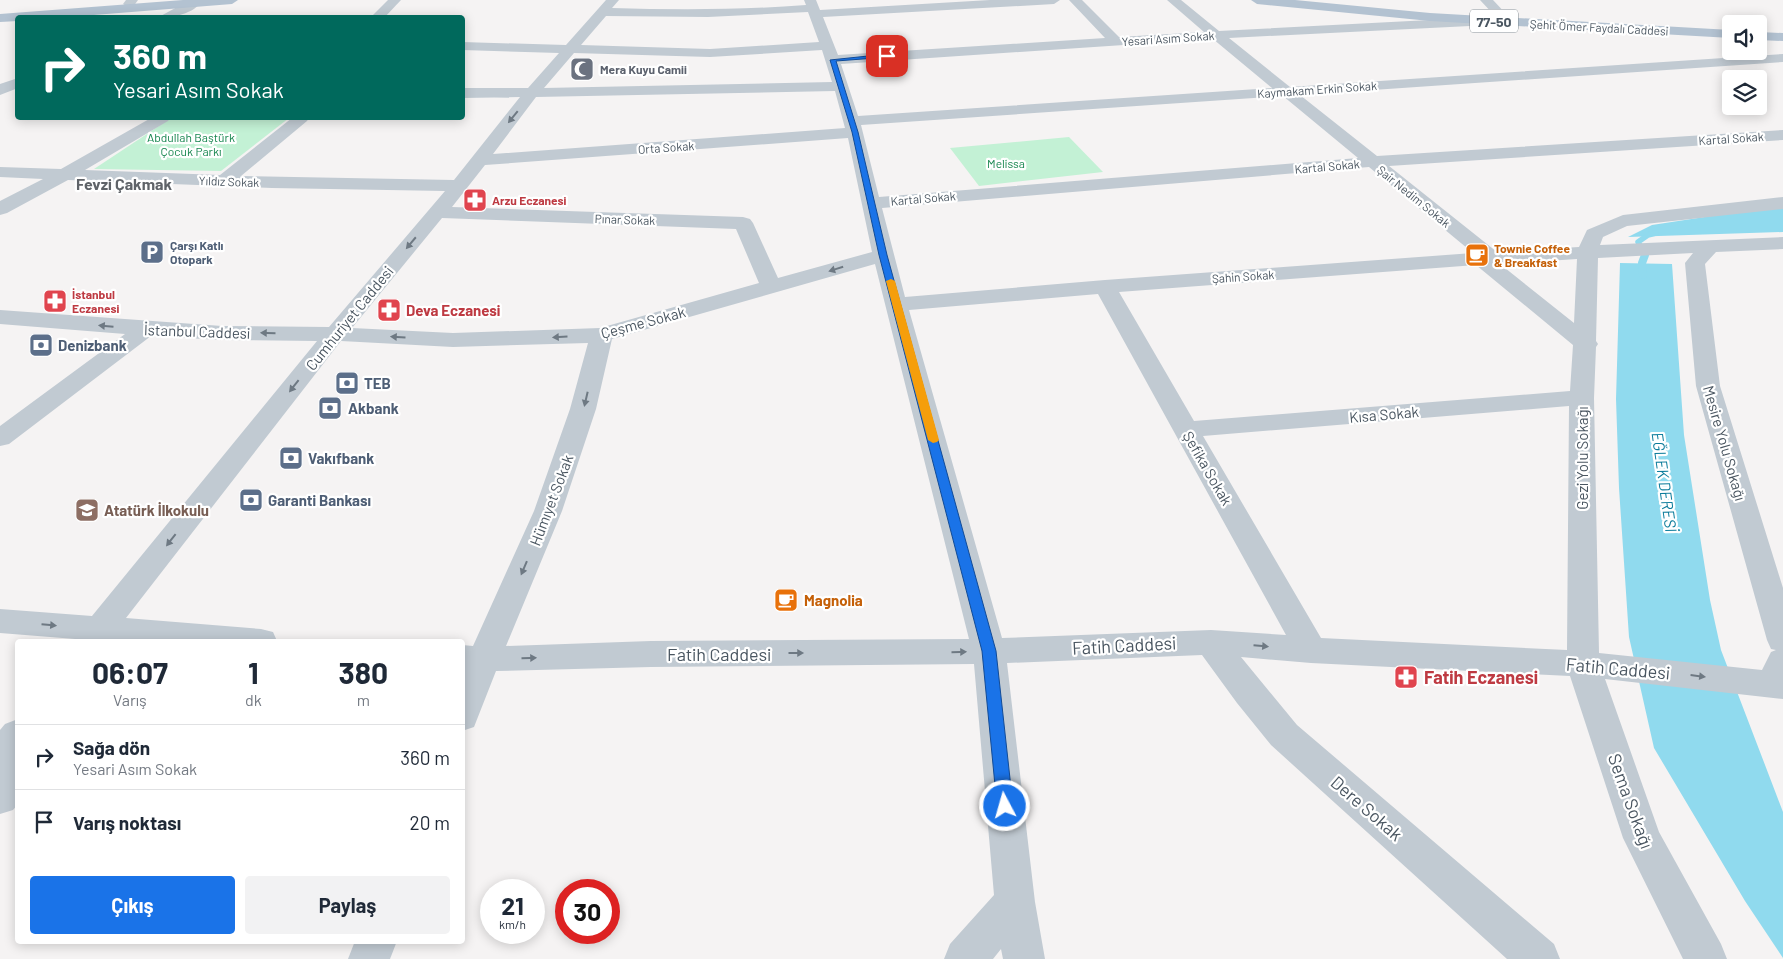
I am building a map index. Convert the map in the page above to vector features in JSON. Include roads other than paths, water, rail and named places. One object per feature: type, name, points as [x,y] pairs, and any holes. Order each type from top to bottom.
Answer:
[{"type":"main road","points":[[0,16],[131,2],[173,0]]},
{"type":"main road","points":[[0,16],[232,0]]},
{"type":"main road","name":"Şehit Ömer Faydalı Caddesi","points":[[1258,0],[1430,18],[1722,28]]},
{"type":"main road","name":"Şehit Ömer Faydalı Caddesi","points":[[1309,0],[1496,19],[1722,33]]},
{"type":"main road","points":[[1767,30],[1783,31]]},
{"type":"main road","points":[[1767,36],[1783,37]]},
{"type":"street","points":[[379,15],[395,0]]},
{"type":"street","points":[[608,6],[691,14],[741,14],[812,7],[1054,0]]},
{"type":"street","points":[[1075,0],[1115,41]]},
{"type":"street","name":"Şair Nedim Sokak","points":[[1173,0],[1372,162],[1586,344]]},
{"type":"street","points":[[1486,0],[1496,19]]},
{"type":"street","points":[[168,15],[195,2]]},
{"type":"street","name":"Cumhuriyet Caddesi","points":[[95,635],[335,334],[459,186],[533,91],[608,6]]},
{"type":"street","points":[[812,7],[841,86],[853,126],[883,255],[989,651],[1015,902],[1024,959]]},
{"type":"street","name":"Yesari Asım Sokak","points":[[465,46],[571,48],[640,52],[829,53],[1115,41],[1496,19]]},
{"type":"street","name":"Kaymakam Erkin Sokak","points":[[853,126],[1284,90],[1783,58]]},
{"type":"street","points":[[0,91],[15,84]]},
{"type":"street","points":[[465,92],[667,91],[841,86]]},
{"type":"street","points":[[0,91],[15,92]]},
{"type":"street","points":[[0,209],[64,175],[159,120]]},
{"type":"street","points":[[224,181],[299,120]]},
{"type":"street","name":"Orta Sokak","points":[[478,160],[853,126]]},
{"type":"street","name":"Kartal Sokak","points":[[871,202],[1372,162],[1783,135]]},
{"type":"street","name":"Yıldız Sokak","points":[[0,172],[224,181],[459,186]]},
{"type":"street","points":[[1588,251],[1594,234],[1623,221],[1783,203]]},
{"type":"street","name":"Pınar Sokak","points":[[437,212],[743,223],[772,288]]},
{"type":"street","name":"Şahin Sokak","points":[[897,304],[1105,286],[1588,251],[1783,243]]},
{"type":"street","name":"Mesire Yolu Sokağı","points":[[1710,246],[1695,263],[1708,386],[1783,640]]},
{"type":"street","name":"Gezi Yolu Sokağı","points":[[1588,251],[1586,344],[1582,398],[1599,665]]},
{"type":"street","name":"Çeşme Sokak","points":[[335,334],[453,340],[518,340],[601,335],[883,255]]},
{"type":"street","name":"Şefika Sokak","points":[[1105,286],[1311,650]]},
{"type":"street","name":"İstanbul Caddesi","points":[[0,317],[222,333],[335,334]]},
{"type":"street","points":[[7,428],[146,329]]},
{"type":"street","name":"Hümıyet Sokak","points":[[465,700],[473,659],[548,512],[584,409],[601,335]]},
{"type":"street","name":"Kısa Sokak","points":[[1186,429],[1582,398]]},
{"type":"street","points":[[0,621],[95,635],[209,639]]},
{"type":"street","name":"Fatih Caddesi","points":[[473,659],[650,654],[989,651],[1211,642],[1311,650],[1599,665],[1780,685]]},
{"type":"street","name":"Dere Sokak","points":[[1211,642],[1249,693],[1284,735],[1539,959]]},
{"type":"street","name":"Sema Sokağı","points":[[1599,665],[1642,838],[1706,959]]},
{"type":"street","points":[[0,756],[15,738]]},
{"type":"street","points":[[0,798],[15,780]]},
{"type":"street","points":[[965,959],[1015,902]]},
{"type":"street","points":[[369,959],[375,944]]},
{"type":"water","points":[[1783,205],[1783,232],[1628,237],[1652,225]]},
{"type":"water","points":[[1620,263],[1672,264],[1684,435],[1710,600],[1721,650],[1783,812],[1783,958],[1745,901],[1654,748],[1629,637],[1619,488],[1616,399]]},
{"type":"waterway","name":"EĞLEK DERESİ","points":[[1644,252],[1638,242],[1648,235],[1656,233]]},
{"type":"waterway","name":"EĞLEK DERESİ","points":[[1643,251],[1645,255],[1642,263],[1643,275]]},
{"type":"place","name":"Mera Kuyu Camii","points":[[582,69]]},
{"type":"place","name":"Arzu Eczanesi","points":[[475,200]]},
{"type":"place","name":"Çarşı Katlı Otopark","points":[[152,252]]},
{"type":"place","name":"Townie Coffee & Breakfast","points":[[1477,255]]},
{"type":"place","name":"İstanbul Eczanesi","points":[[55,301]]},
{"type":"place","name":"Deva Eczanesi","points":[[389,310]]},
{"type":"place","name":"Denizbank","points":[[41,345]]},
{"type":"place","name":"TEB","points":[[347,383]]},
{"type":"place","name":"Akbank","points":[[330,408]]},
{"type":"place","name":"Vakıfbank","points":[[291,458]]},
{"type":"place","name":"Garanti Bankası","points":[[251,500]]},
{"type":"place","name":"Atatürk İlkokulu","points":[[87,510]]},
{"type":"place","name":"Magnolia","points":[[786,600]]},
{"type":"place","name":"Fatih Eczanesi","points":[[1406,677]]},
{"type":"district","name":"Fevzi Çakmak","points":[[124,183]]},
{"type":"park label","name":"Abdullah Baştürk Çocuk Parkı","points":[[191,144]]},
{"type":"park label","name":"Melissa","points":[[1006,163]]}]
